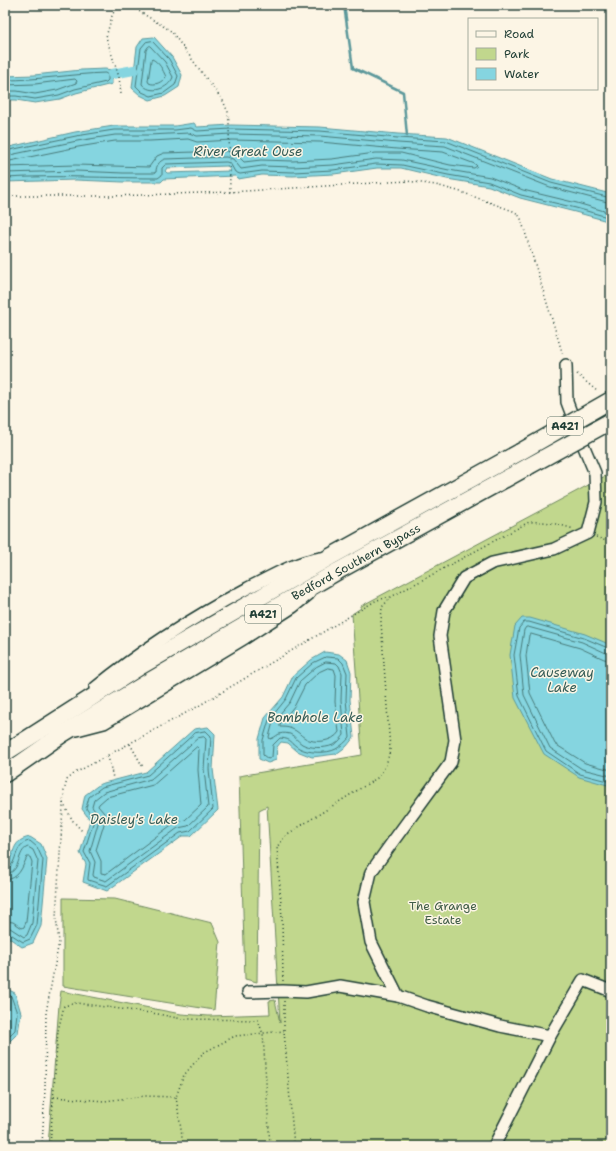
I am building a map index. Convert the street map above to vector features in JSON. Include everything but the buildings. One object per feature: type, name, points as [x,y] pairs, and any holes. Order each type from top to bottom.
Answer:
[{"type":"highway","name":"Bedford Southern Bypass","points":[[5,753],[141,666],[330,557],[520,452],[606,397]]},
{"type":"highway","name":"Bedford Southern Bypass","points":[[5,774],[61,735],[151,680],[338,571],[611,421]]},
{"type":"lane","points":[[398,996],[371,942],[364,902],[371,872],[451,762],[455,740],[440,636],[444,611],[464,578],[492,563],[554,549],[588,533],[596,502],[595,473],[567,402],[566,365]]},
{"type":"lane","points":[[494,1146],[550,1036],[583,980],[611,991]]},
{"type":"lane","points":[[248,992],[306,992],[340,986],[398,996],[427,1006],[500,1026],[550,1036]]},
{"type":"path","points":[[117,5],[106,37],[119,77],[121,94]]},
{"type":"path","points":[[129,5],[171,31],[223,101],[228,112],[229,123],[230,192]]},
{"type":"path","points":[[5,196],[113,196],[230,192],[407,181],[436,185],[461,192],[518,214],[521,219],[566,365],[606,397]]},
{"type":"path","points":[[42,1146],[45,1089],[46,1013],[60,942],[56,918],[63,803],[67,780],[75,773],[195,708],[377,600],[391,597],[529,522]]},
{"type":"path","points":[[294,1146],[284,1031],[282,918],[278,847],[286,835],[376,778],[386,766],[390,749],[381,622],[382,607],[391,597]]},
{"type":"path","points":[[130,744],[143,767]]},
{"type":"path","points":[[108,756],[113,778]]},
{"type":"path","points":[[63,803],[73,821],[83,832]]},
{"type":"path","points":[[50,1146],[58,1031],[64,1006],[76,1002],[182,1019],[258,1020],[263,1034],[270,1146]]},
{"type":"path","points":[[181,1146],[182,1136],[176,1097],[184,1075],[203,1053],[235,1036],[284,1031]]},
{"type":"path","points":[[54,1097],[104,1101],[145,1096],[176,1097]]},
{"type":"green space","name":"The Grange Estate","points":[[611,473],[611,1146],[48,1146],[61,991],[181,1014],[209,1016],[270,1014],[269,1001],[275,1000],[280,1023],[267,806],[259,810],[257,982],[245,979],[239,776],[362,755],[352,614],[361,608],[361,606]]},
{"type":"green space","points":[[63,898],[115,899],[212,923],[220,942],[214,1010],[63,986]]},
{"type":"water","points":[[154,37],[172,57],[182,75],[179,87],[165,96],[150,100],[140,95],[132,88],[137,47],[143,38]]},
{"type":"water","points":[[105,69],[112,70],[112,84],[76,93],[60,99],[35,103],[5,100],[5,76]]},
{"type":"water","name":"River Great Ouse","points":[[194,123],[197,127],[231,125],[320,127],[447,137],[552,179],[611,194],[611,222],[520,198],[489,186],[447,179],[401,168],[377,168],[334,174],[293,176],[262,175],[238,179],[235,176],[164,179],[161,182],[76,180],[5,182],[5,148],[75,132],[114,126],[175,126]],"holes":[[[227,166],[231,171],[167,173],[165,171],[167,168]]]},
{"type":"water","name":"Causeway Lake","points":[[522,618],[530,618],[585,634],[611,645],[611,786],[579,777],[544,754],[515,698],[510,655],[515,626]]},
{"type":"water","name":"Bombhole Lake","points":[[325,652],[339,654],[347,660],[351,672],[350,700],[354,737],[347,746],[336,754],[312,757],[297,751],[288,743],[281,742],[277,747],[276,760],[268,763],[259,759],[259,739],[265,718],[283,697],[293,676],[311,660]]},
{"type":"water","name":"Daisley's Lake","points":[[208,727],[215,734],[213,769],[218,810],[191,836],[183,836],[107,891],[83,882],[86,864],[80,853],[90,820],[82,809],[85,795],[100,784],[146,772],[194,729]]},
{"type":"water","points":[[30,837],[41,844],[47,859],[41,926],[33,943],[22,947],[5,935],[5,866],[9,862],[16,845],[23,839]]},
{"type":"water","points":[[5,988],[15,993],[21,1013],[18,1033],[5,1046]]},
{"type":"waterway","points":[[344,5],[353,68],[403,92],[407,136]]},
{"type":"waterway","points":[[112,74],[134,70]]}]
